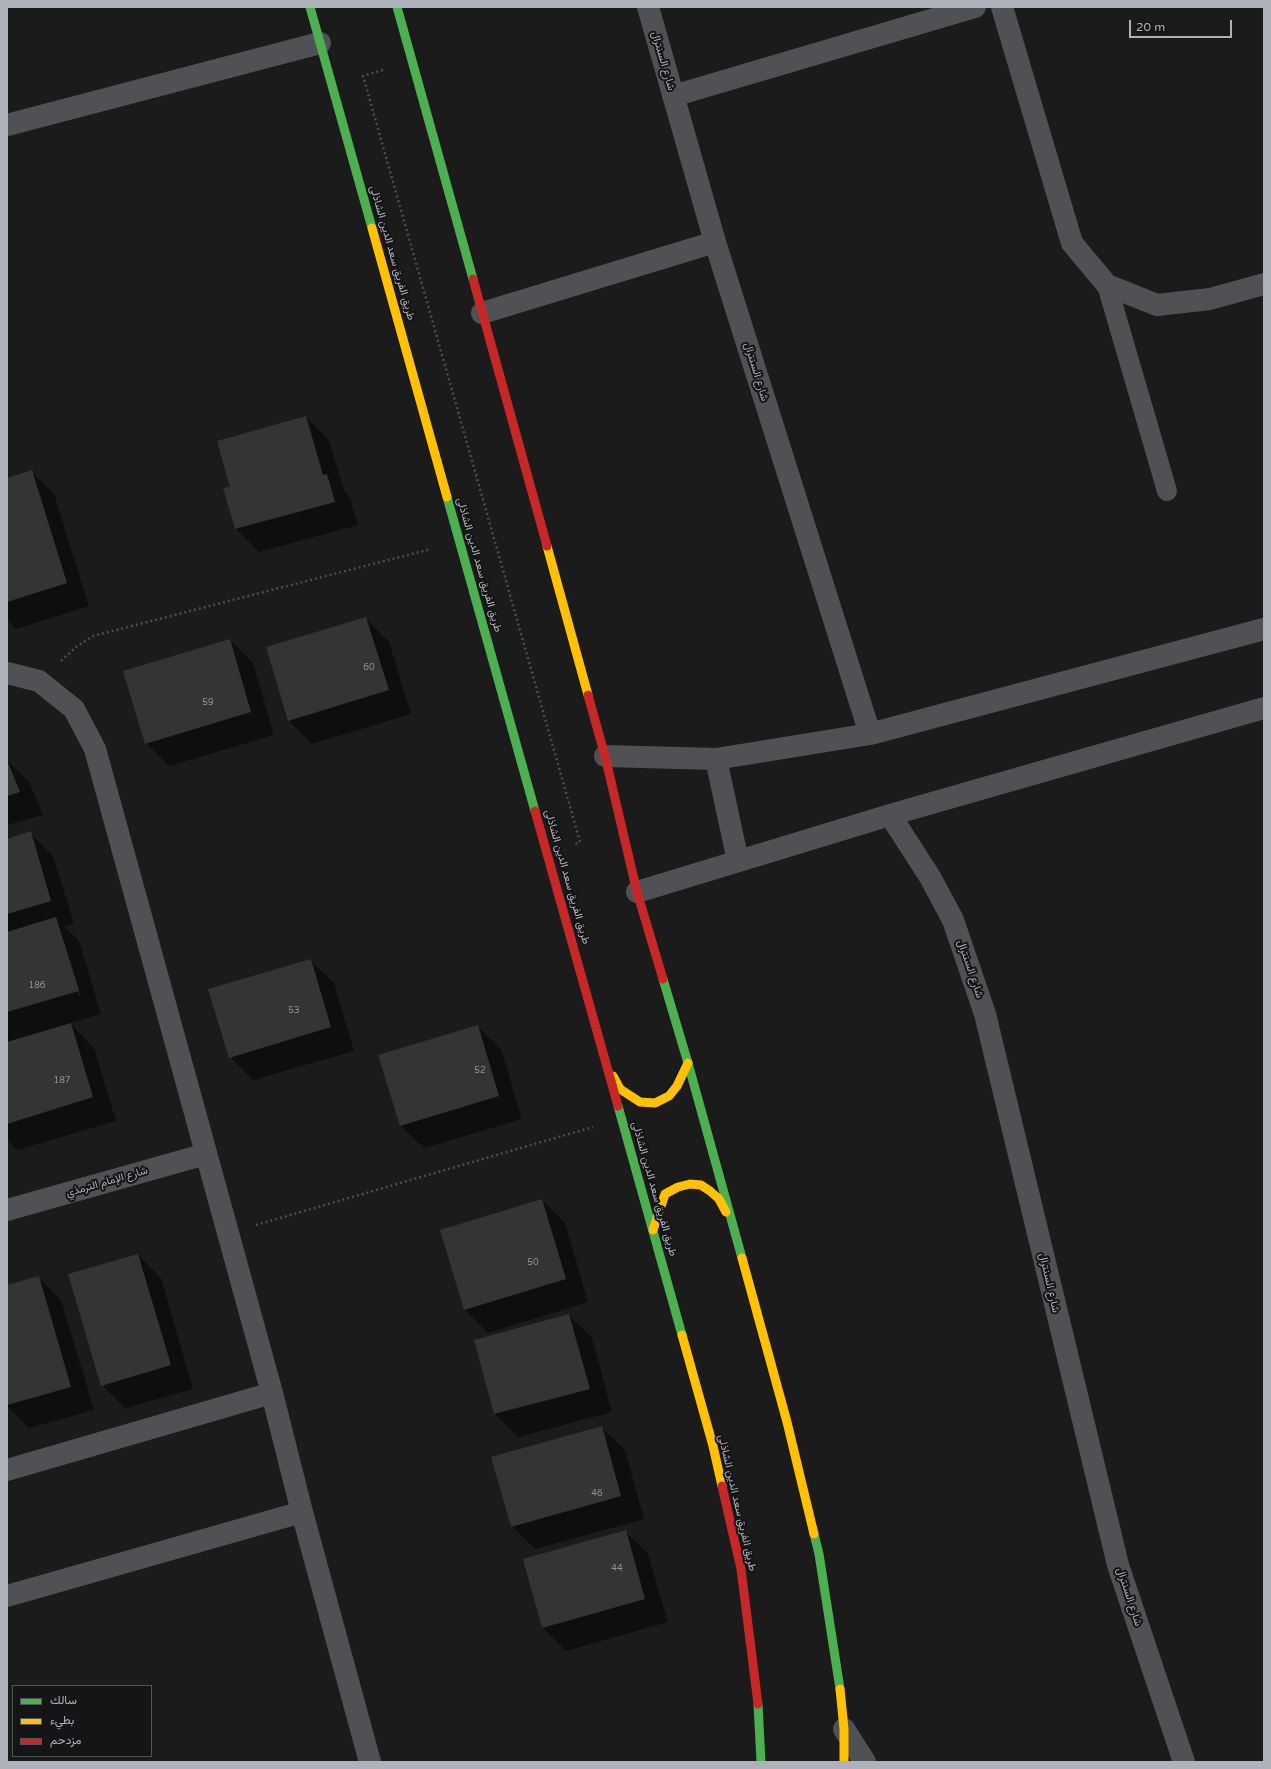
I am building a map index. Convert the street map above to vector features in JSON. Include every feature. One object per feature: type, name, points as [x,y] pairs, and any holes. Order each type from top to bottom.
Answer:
[{"type":"street","name":"طريق الفريق سعد الدين الشاذلى","points":[[310,7],[548,852],[713,1446],[741,1569],[758,1695],[761,1762]]},
{"type":"street","points":[[397,7],[605,756],[637,892],[688,1063],[787,1422],[819,1554],[839,1675],[844,1729],[844,1762]]},
{"type":"street","name":"شارع السنترال","points":[[648,7],[715,242],[870,734]]},
{"type":"street","points":[[673,96],[975,7]]},
{"type":"street","points":[[1002,7],[1072,243],[1107,285],[1157,305],[1210,299],[1264,284]]},
{"type":"street","points":[[7,125],[320,43]]},
{"type":"street","points":[[482,313],[715,242]]},
{"type":"street","points":[[605,756],[716,760],[870,734],[1264,629]]},
{"type":"street","points":[[7,673],[38,681],[74,709],[95,749],[272,1393],[302,1512],[370,1762]]},
{"type":"street","points":[[637,892],[890,815],[1264,708]]},
{"type":"street","points":[[716,760],[738,861]]},
{"type":"street","name":"شارع السنترال","points":[[890,815],[930,877],[953,920],[985,1014],[1118,1565],[1184,1762]]},
{"type":"street","points":[[609,1070],[620,1089],[640,1102],[655,1103],[669,1096],[677,1086],[688,1063]]},
{"type":"street","name":"شارع الإمام الترمذي","points":[[7,1210],[206,1154]]},
{"type":"street","points":[[653,1230],[665,1194],[678,1187],[690,1184],[701,1185],[710,1191],[719,1199],[732,1221]]},
{"type":"street","points":[[7,1470],[272,1393]]},
{"type":"street","points":[[7,1596],[302,1512]]},
{"type":"street","points":[[844,1729],[865,1762]]},
{"type":"lane","points":[[1107,285],[1167,491]]},
{"type":"path","points":[[412,62],[363,76],[580,842],[548,852]]},
{"type":"path","points":[[38,681],[76,647],[93,636],[460,542]]},
{"type":"path","points":[[228,1233],[622,1118]]},
{"type":"building","points":[[306,416],[323,475],[327,474],[335,502],[235,529],[223,488],[230,487],[217,441]]},
{"type":"building","points":[[32,470],[67,583],[7,602],[7,478]]},
{"type":"building","points":[[366,617],[389,690],[288,721],[266,647]]},
{"type":"building","points":[[230,639],[251,712],[145,744],[123,671]]},
{"type":"building","points":[[7,760],[20,792],[7,796]]},
{"type":"building","points":[[31,831],[51,901],[7,914],[7,839]]},
{"type":"building","points":[[56,917],[79,991],[7,1012],[7,932]]},
{"type":"building","points":[[311,959],[331,1027],[229,1058],[208,989]]},
{"type":"building","points":[[71,1023],[93,1097],[7,1124],[7,1042]]},
{"type":"building","points":[[478,1025],[499,1096],[400,1126],[378,1055]]},
{"type":"building","points":[[542,1199],[566,1279],[464,1310],[440,1230]]},
{"type":"building","points":[[138,1254],[171,1365],[101,1386],[68,1274]]},
{"type":"building","points":[[39,1276],[71,1387],[7,1405],[7,1285]]},
{"type":"building","points":[[569,1314],[590,1389],[494,1414],[474,1340]]},
{"type":"building","points":[[602,1426],[621,1496],[511,1527],[491,1457]]},
{"type":"building","points":[[626,1530],[645,1599],[542,1628],[523,1559]]},
{"type":"traffic: fast","points":[[310,7],[372,228]]},
{"type":"traffic: fast","points":[[397,7],[473,279]]},
{"type":"traffic: fast","points":[[447,497],[535,811]]},
{"type":"traffic: fast","points":[[663,979],[742,1258]]},
{"type":"traffic: fast","points":[[618,1106],[682,1335]]},
{"type":"traffic: fast","points":[[814,1534],[819,1554],[840,1689]]},
{"type":"traffic: fast","points":[[758,1704],[761,1762]]},
{"type":"traffic: slow","points":[[372,228],[447,497]]},
{"type":"traffic: slow","points":[[547,546],[588,695]]},
{"type":"traffic: slow","points":[[613,1076],[620,1089],[640,1102],[655,1103],[669,1096],[677,1086],[688,1063]]},
{"type":"traffic: slow","points":[[653,1230],[665,1194],[678,1187],[690,1184],[701,1185],[710,1191],[719,1199],[726,1212]]},
{"type":"traffic: slow","points":[[742,1258],[787,1422],[814,1534]]},
{"type":"traffic: slow","points":[[682,1335],[713,1446],[722,1486]]},
{"type":"traffic: slow","points":[[840,1689],[844,1729],[844,1762]]},
{"type":"traffic: jam","points":[[473,279],[547,546]]},
{"type":"traffic: jam","points":[[588,695],[605,756],[637,892],[663,979]]},
{"type":"traffic: jam","points":[[535,811],[618,1106]]},
{"type":"traffic: jam","points":[[722,1486],[741,1569],[758,1704]]}]
